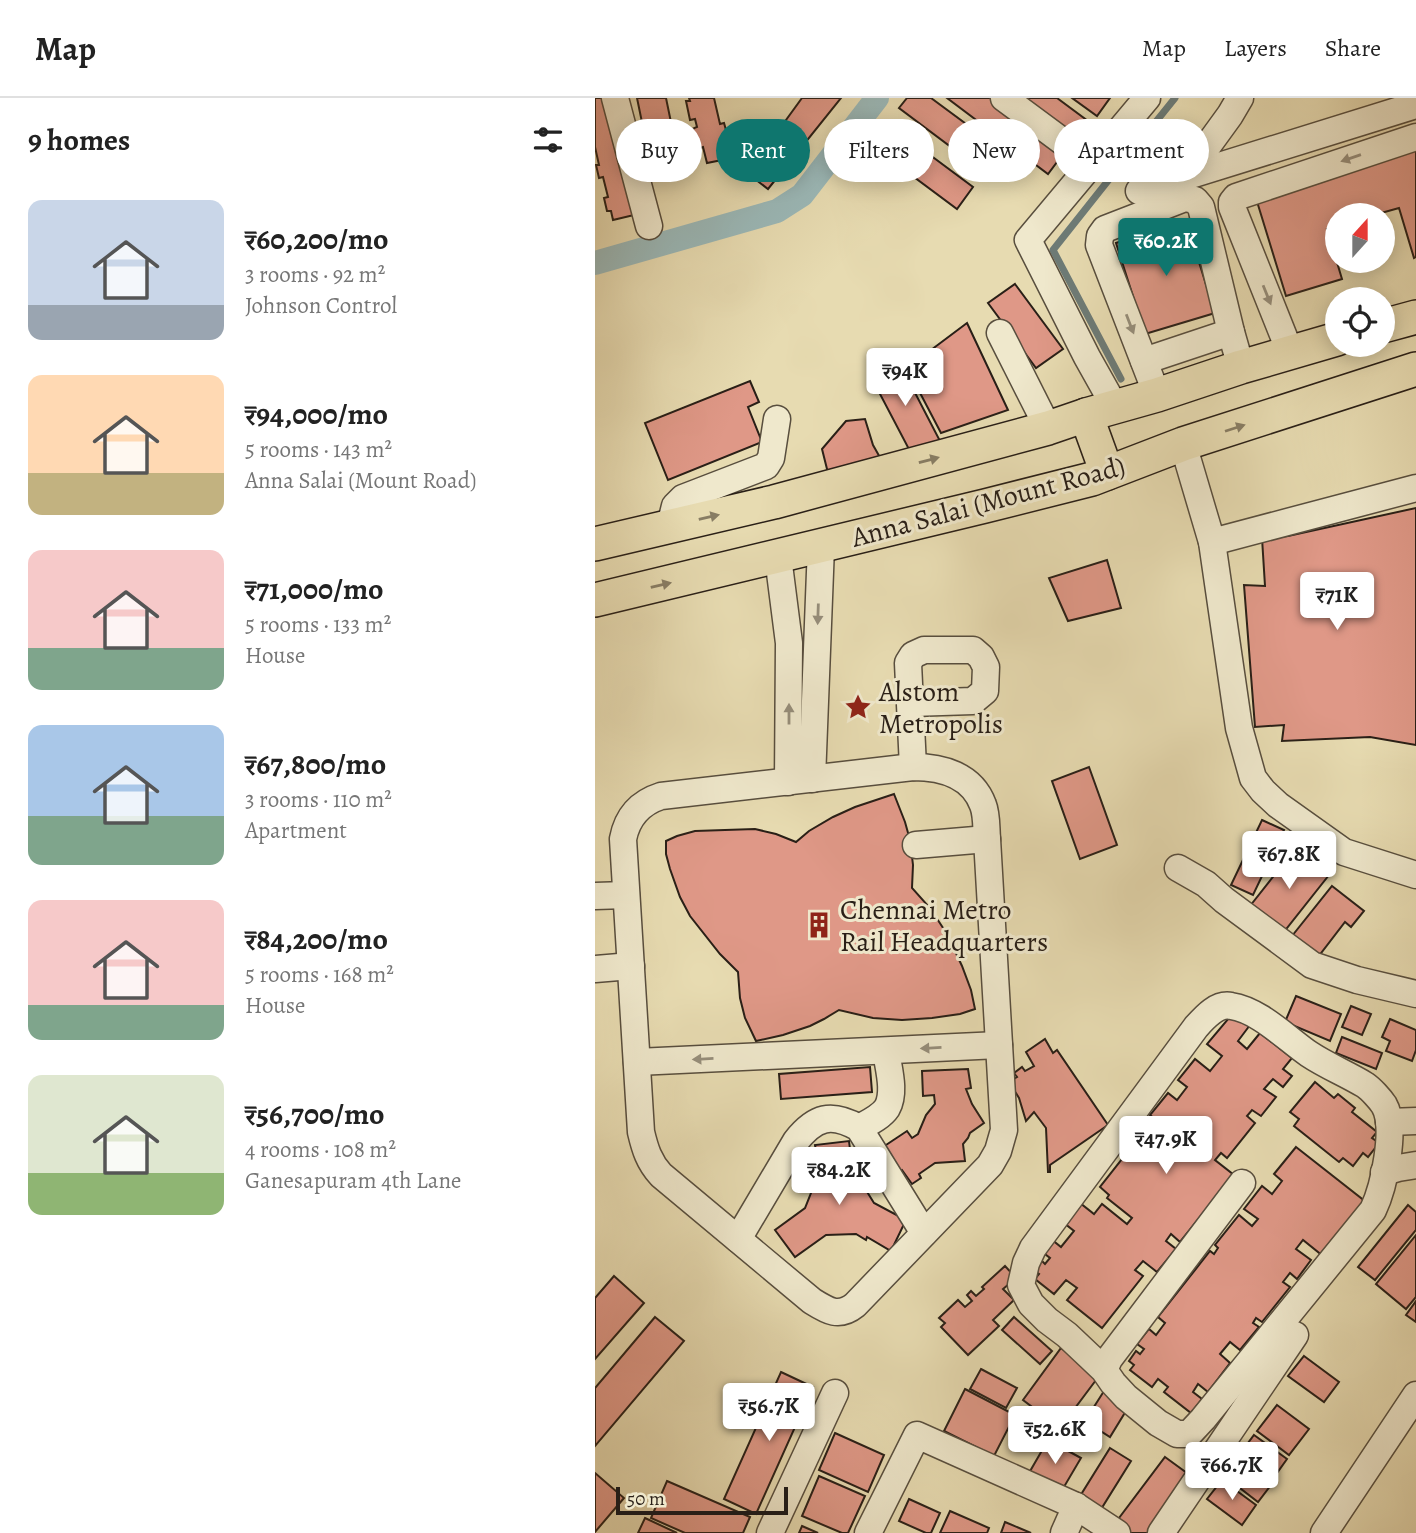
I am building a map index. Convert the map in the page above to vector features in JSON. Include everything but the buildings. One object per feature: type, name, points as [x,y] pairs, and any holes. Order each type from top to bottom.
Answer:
[{"type":"main road","points":[[1395,323],[1416,317]]},
{"type":"main road","name":"Anna Salai (Mount Road)","points":[[595,544],[774,502],[1048,428],[1101,411],[1151,379],[1290,352],[1325,342]]},
{"type":"main road","name":"Anna Salai (Mount Road)","points":[[595,600],[1092,478],[1183,444],[1416,369]]},
{"type":"main road","points":[[1101,411],[1107,473]]},
{"type":"street","points":[[615,98],[649,226]]},
{"type":"street","points":[[1005,98],[1054,135]]},
{"type":"street","points":[[1134,119],[1147,98]]},
{"type":"street","points":[[1209,143],[1240,98]]},
{"type":"street","points":[[1209,170],[1416,105]]},
{"type":"street","points":[[1290,352],[1232,202],[1236,197],[1416,136]]},
{"type":"street","points":[[1078,182],[1028,240],[1087,357],[1101,411]]},
{"type":"street","points":[[1139,191],[1169,182]]},
{"type":"street","points":[[1231,332],[1151,379],[1100,245],[1100,236],[1105,229],[1185,198],[1195,200],[1201,207],[1240,362]]},
{"type":"street","points":[[1000,333],[1048,428]]},
{"type":"street","points":[[670,526],[675,506],[683,498],[766,466],[771,458],[777,419]]},
{"type":"street","points":[[1183,444],[1212,542],[1239,728],[1252,778],[1278,805],[1344,852],[1416,875]]},
{"type":"street","points":[[1212,542],[1416,488]]},
{"type":"street","points":[[800,780],[821,545]]},
{"type":"street","points":[[778,557],[789,643],[800,780]]},
{"type":"street","points":[[911,702],[913,767]]},
{"type":"street","points":[[913,767],[928,767],[957,774],[977,793],[983,805],[987,839],[1004,1130],[998,1151],[990,1165],[855,1305],[847,1311],[837,1312],[825,1309],[813,1301],[661,1175],[651,1164],[641,1132],[623,839],[630,820],[642,804],[661,796],[800,780],[913,767]]},
{"type":"street","points":[[916,845],[987,839]]},
{"type":"street","points":[[1178,868],[1206,884],[1312,965],[1357,980],[1416,994]]},
{"type":"street","points":[[595,896],[626,895]]},
{"type":"street","points":[[595,969],[631,966]]},
{"type":"street","points":[[1229,1005],[1252,1012],[1309,1054],[1367,1086],[1384,1105],[1389,1122],[1384,1172],[1380,1196],[1373,1210],[1189,1434],[1177,1434],[1158,1423],[1126,1397],[1104,1370],[1031,1304],[1021,1284],[1033,1248],[1196,1027],[1210,1012],[1229,1005]]},
{"type":"street","points":[[637,1062],[999,1045]]},
{"type":"street","points":[[859,1128],[887,1107],[890,1088],[886,1051]]},
{"type":"street","points":[[738,1238],[796,1141],[806,1128],[823,1119],[847,1121],[859,1128],[924,1233]]},
{"type":"street","points":[[1389,1122],[1416,1121]]},
{"type":"street","points":[[1384,1172],[1416,1165]]},
{"type":"street","points":[[1104,1370],[1109,1359],[1242,1183]]},
{"type":"street","points":[[1161,1533],[1295,1335]]},
{"type":"street","points":[[769,1533],[835,1393]]},
{"type":"street","points":[[1336,1529],[1416,1395]]},
{"type":"street","points":[[868,1533],[917,1435],[1076,1506],[1117,1533]]},
{"type":"street","points":[[1064,1533],[1076,1506]]},
{"type":"waterway","points":[[595,263],[777,211],[802,195],[877,98]]},
{"type":"waterway","points":[[1158,119],[1175,98]]},
{"type":"waterway","points":[[1107,182],[1053,250],[1121,379]]},
{"type":"place","name":"Alstom Metropolis","points":[[858,707]]},
{"type":"place","name":"Chennai Metro Rail Headquarters","points":[[819,925]]}]
